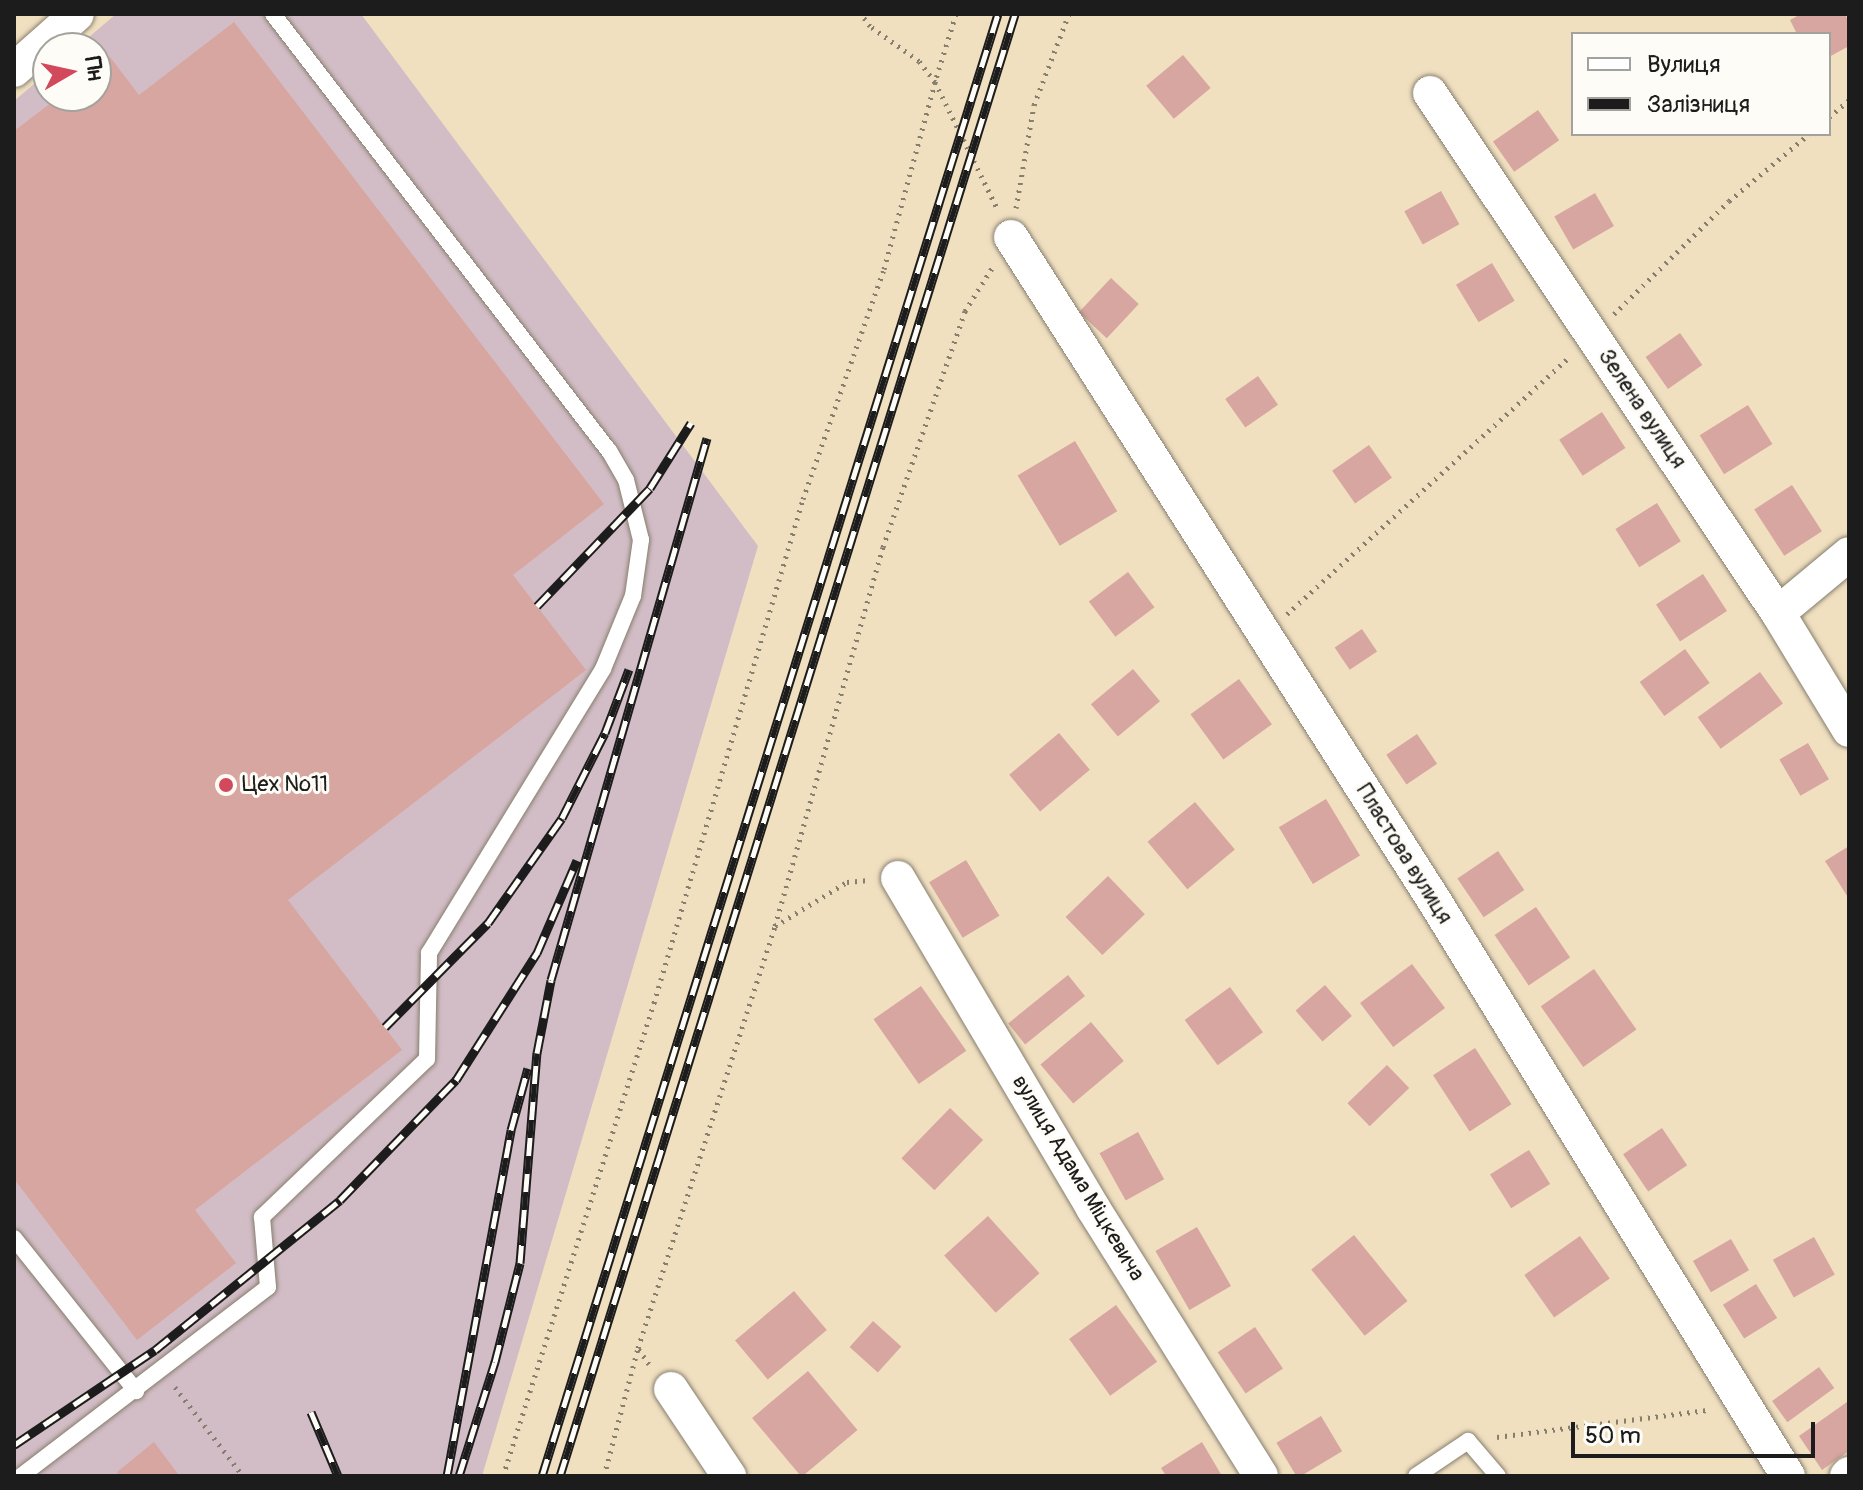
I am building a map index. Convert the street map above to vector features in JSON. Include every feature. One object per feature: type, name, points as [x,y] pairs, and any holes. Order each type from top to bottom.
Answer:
[{"type":"street","points":[[14,70],[77,14]]},
{"type":"street","name":"Зелена вулиця","points":[[1430,93],[1778,613],[1849,730]]},
{"type":"street","name":"Пластова вулиця","points":[[1011,237],[1437,905],[1788,1476]]},
{"type":"street","points":[[1778,613],[1849,554]]},
{"type":"street","name":"вулиця Адама Міцкевича","points":[[898,878],[1093,1208],[1261,1476]]},
{"type":"street","points":[[671,1389],[729,1476]]},
{"type":"lane","points":[[21,1476],[268,1287],[262,1217],[427,1059],[429,953],[603,669],[633,596],[641,540],[626,480],[609,451],[273,14]]},
{"type":"lane","points":[[14,1238],[136,1391]]},
{"type":"lane","points":[[1416,1476],[1468,1441],[1498,1476]]},
{"type":"path","points":[[861,14],[870,26],[919,61],[935,82],[1011,237]]},
{"type":"path","points":[[503,1476],[654,1003],[803,499],[884,269],[956,14]]},
{"type":"path","points":[[604,1476],[638,1348],[775,926],[883,547],[965,311],[1011,237],[1034,105],[1069,14]]},
{"type":"path","points":[[1831,115],[1849,100]]},
{"type":"path","points":[[1265,634],[1593,335],[1729,201],[1807,136]]},
{"type":"path","points":[[775,926],[847,882],[898,878]]},
{"type":"path","points":[[638,1348],[671,1389]]},
{"type":"path","points":[[163,1370],[243,1476]]},
{"type":"path","points":[[1468,1441],[1743,1406]]},
{"type":"shaded area","points":[[116,14],[361,14],[758,546],[482,1476],[14,1476],[14,101],[32,86],[32,112],[112,112],[112,32],[95,32]]},
{"type":"building","points":[[1801,14],[1845,14],[1849,22],[1849,46],[1831,56],[1831,32],[1796,32],[1790,20]]},
{"type":"building","name":"Цех №11","points":[[234,22],[604,504],[513,575],[586,670],[288,900],[402,1050],[195,1210],[236,1263],[137,1340],[14,1179],[14,131],[39,112],[112,112],[112,60],[139,95]]},
{"type":"building","points":[[1183,55],[1211,88],[1174,119],[1146,86]]},
{"type":"building","points":[[1538,110],[1559,140],[1514,172],[1493,142]]},
{"type":"building","points":[[1441,191],[1459,224],[1423,245],[1404,211]]},
{"type":"building","points":[[1595,193],[1614,226],[1573,249],[1554,216]]},
{"type":"building","points":[[1492,263],[1515,301],[1479,322],[1456,285]]},
{"type":"building","points":[[1111,278],[1139,304],[1107,338],[1079,312]]},
{"type":"building","points":[[1680,333],[1702,365],[1668,389],[1646,357]]},
{"type":"building","points":[[1258,376],[1278,405],[1245,428],[1225,399]]},
{"type":"building","points":[[1748,405],[1772,444],[1724,474],[1700,435]]},
{"type":"building","points":[[1602,412],[1625,448],[1583,476],[1559,440]]},
{"type":"building","points":[[1075,441],[1117,511],[1060,546],[1018,476]]},
{"type":"building","points":[[1369,445],[1392,478],[1355,504],[1332,471]]},
{"type":"building","points":[[1792,485],[1822,531],[1784,556],[1754,510]]},
{"type":"building","points":[[1657,503],[1681,541],[1639,567],[1615,529]]},
{"type":"building","points":[[1128,572],[1154,607],[1115,637],[1089,601]]},
{"type":"building","points":[[1703,574],[1727,611],[1680,641],[1656,604]]},
{"type":"building","points":[[1362,629],[1377,651],[1350,670],[1335,647]]},
{"type":"building","points":[[1685,649],[1710,683],[1664,716],[1640,682]]},
{"type":"building","points":[[1133,669],[1160,701],[1118,737],[1091,704]]},
{"type":"building","points":[[1760,672],[1783,704],[1721,749],[1698,717]]},
{"type":"building","points":[[1239,679],[1272,724],[1223,760],[1190,714]]},
{"type":"building","points":[[1059,733],[1090,770],[1040,812],[1009,775]]},
{"type":"building","points":[[1417,734],[1437,764],[1406,785],[1386,755]]},
{"type":"building","points":[[1808,743],[1829,779],[1800,796],[1779,760]]},
{"type":"building","points":[[1326,799],[1360,856],[1313,884],[1279,827]]},
{"type":"building","points":[[1195,802],[1235,849],[1187,889],[1148,842]]},
{"type":"building","points":[[1849,846],[1849,899],[1825,861]]},
{"type":"building","points":[[1498,851],[1524,890],[1484,917],[1457,878]]},
{"type":"building","points":[[966,860],[999,916],[963,938],[929,882]]},
{"type":"building","points":[[1108,876],[1145,914],[1102,955],[1066,917]]},
{"type":"building","points":[[1536,907],[1570,958],[1529,986],[1495,935]]},
{"type":"building","points":[[1412,964],[1445,1008],[1393,1047],[1360,1003]]},
{"type":"building","points":[[1594,969],[1636,1030],[1583,1067],[1541,1006]]},
{"type":"building","points":[[1068,975],[1085,996],[1025,1044],[1008,1023]]},
{"type":"building","points":[[1325,985],[1352,1016],[1322,1042],[1296,1011]]},
{"type":"building","points":[[921,986],[966,1051],[919,1084],[873,1019]]},
{"type":"building","points":[[1230,987],[1263,1032],[1218,1065],[1185,1020]]},
{"type":"building","points":[[1091,1022],[1124,1061],[1073,1103],[1040,1064]]},
{"type":"building","points":[[1475,1048],[1511,1104],[1470,1131],[1433,1075]]},
{"type":"building","points":[[1387,1065],[1409,1088],[1370,1126],[1347,1103]]},
{"type":"building","points":[[950,1108],[983,1140],[934,1190],[901,1158]]},
{"type":"building","points":[[1662,1128],[1687,1165],[1648,1192],[1623,1154]]},
{"type":"building","points":[[1138,1132],[1164,1179],[1126,1201],[1100,1153]]},
{"type":"building","points":[[1529,1150],[1550,1184],[1511,1208],[1490,1174]]},
{"type":"building","points":[[988,1216],[1040,1273],[996,1313],[944,1255]]},
{"type":"building","points":[[1197,1227],[1231,1286],[1189,1310],[1155,1251]]},
{"type":"building","points":[[1354,1235],[1407,1301],[1365,1336],[1311,1270]]},
{"type":"building","points":[[1580,1236],[1610,1279],[1554,1318],[1524,1275]]},
{"type":"building","points":[[1814,1237],[1835,1275],[1794,1297],[1773,1260]]},
{"type":"building","points":[[1731,1239],[1749,1270],[1711,1292],[1693,1261]]},
{"type":"building","points":[[1756,1284],[1777,1318],[1744,1339],[1723,1305]]},
{"type":"building","points":[[794,1291],[827,1330],[768,1380],[735,1340]]},
{"type":"building","points":[[1116,1305],[1157,1362],[1110,1396],[1069,1339]]},
{"type":"building","points":[[873,1321],[901,1346],[878,1372],[850,1347]]},
{"type":"building","points":[[1255,1327],[1283,1368],[1246,1394],[1218,1352]]},
{"type":"building","points":[[1819,1367],[1834,1388],[1787,1422],[1772,1401]]},
{"type":"building","points":[[808,1371],[857,1430],[801,1476],[752,1418]]},
{"type":"building","points":[[1847,1402],[1849,1451],[1822,1470],[1799,1436]]},
{"type":"building","points":[[1321,1416],[1342,1451],[1296,1476],[1276,1443]]},
{"type":"building","points":[[154,1442],[178,1474],[120,1476],[117,1472]]},
{"type":"building","points":[[1202,1442],[1222,1476],[1166,1476],[1161,1468]]},
{"type":"railway","points":[[542,1476],[998,14]]},
{"type":"railway","points":[[560,1476],[1015,14]]},
{"type":"railway","points":[[537,606],[650,488],[691,423]]},
{"type":"railway","points":[[459,1476],[495,1362],[520,1263],[537,1053],[551,980],[707,438]]},
{"type":"railway","points":[[385,1027],[488,923],[562,818],[605,733],[629,669]]},
{"type":"railway","points":[[14,1445],[155,1350],[340,1200],[456,1080],[537,953],[577,860]]},
{"type":"railway","points":[[447,1476],[511,1130],[528,1068]]},
{"type":"railway","points":[[311,1412],[338,1476]]},
{"type":"place","name":"Цех №11","points":[[226,785]]}]
